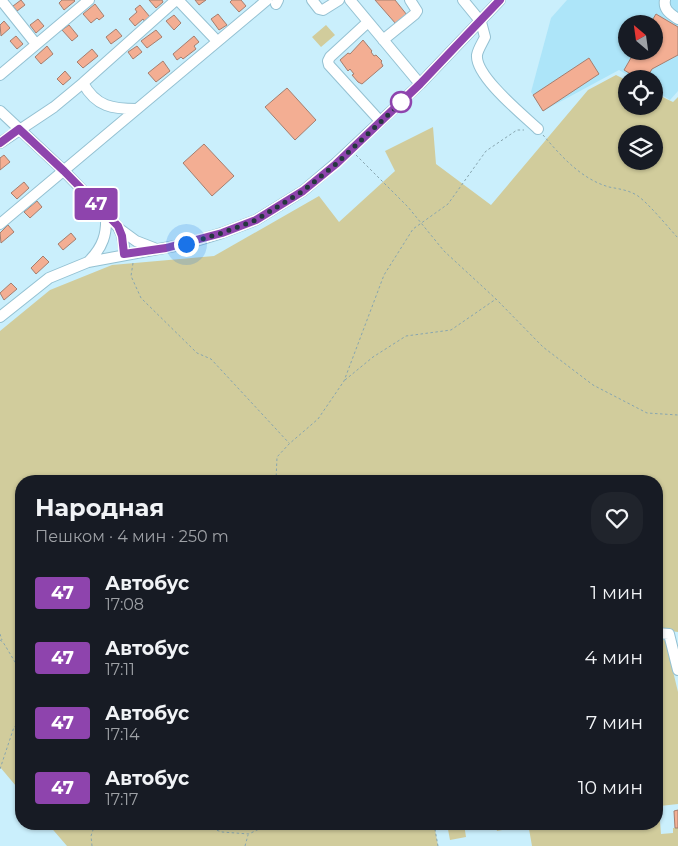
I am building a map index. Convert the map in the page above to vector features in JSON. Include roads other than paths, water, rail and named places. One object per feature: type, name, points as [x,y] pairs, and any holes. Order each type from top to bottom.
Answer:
[{"type":"street","points":[[1,0],[36,44]]},
{"type":"street","points":[[0,143],[54,107],[177,0],[217,41]]},
{"type":"street","points":[[312,0],[319,9],[323,10],[339,0]]},
{"type":"street","points":[[350,0],[420,84]]},
{"type":"street","points":[[383,40],[415,14],[417,11],[416,6],[410,0]]},
{"type":"street","points":[[463,0],[481,22],[486,37],[477,53],[478,62],[484,75],[538,129]]},
{"type":"street","points":[[0,317],[49,278],[88,262],[160,249],[222,233],[256,220],[303,191],[420,84],[500,0]]},
{"type":"street","points":[[665,0],[664,4],[667,11],[678,19]]},
{"type":"street","points":[[0,75],[88,1]]},
{"type":"street","points":[[0,224],[217,41],[274,1]]},
{"type":"street","points":[[368,22],[328,61],[329,65],[380,121]]},
{"type":"street","points":[[83,83],[95,98],[110,108],[137,109]]},
{"type":"street","points":[[0,111],[136,242],[160,249]]},
{"type":"street","points":[[88,262],[98,253],[104,241],[107,228],[106,215]]},
{"type":"street","points":[[118,226],[130,254]]},
{"type":"street","points":[[663,634],[669,634],[678,670]]}]
